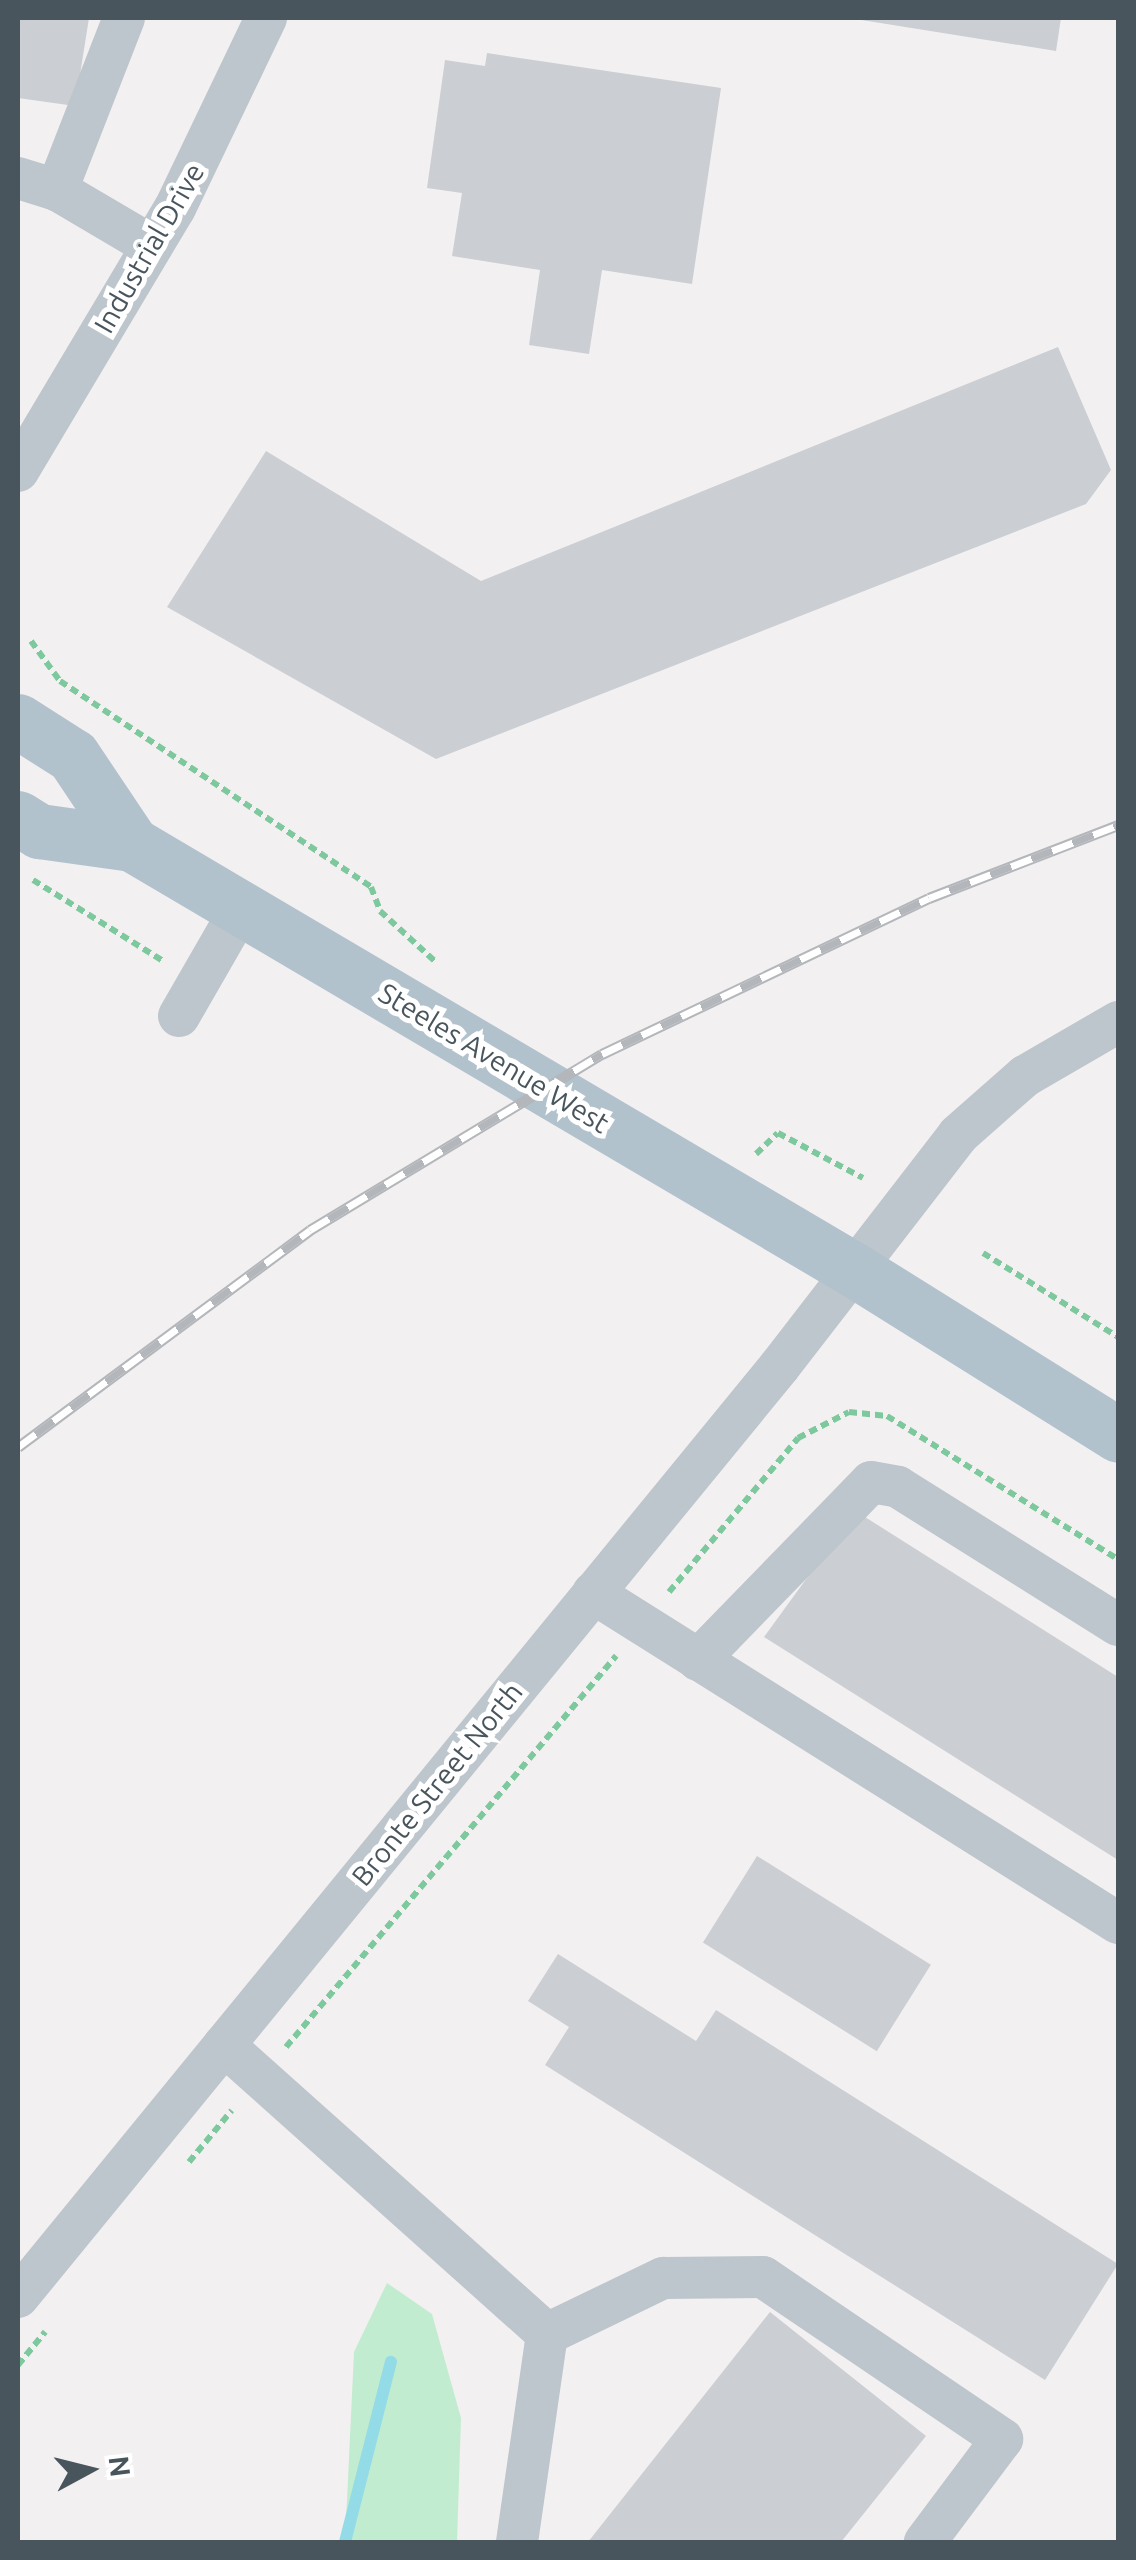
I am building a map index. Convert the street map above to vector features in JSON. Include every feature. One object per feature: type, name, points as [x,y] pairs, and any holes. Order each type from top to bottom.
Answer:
[{"type":"main road","name":"Steeles Avenue West","points":[[18,721],[73,756],[132,844]]},
{"type":"main road","name":"Steeles Avenue West","points":[[18,818],[39,832],[132,844],[856,1272],[1118,1435]]},
{"type":"street","points":[[124,18],[37,184],[152,246]]},
{"type":"street","name":"Industrial Drive","points":[[18,471],[152,246],[249,64],[266,18]]},
{"type":"street","points":[[188,999],[241,908]]},
{"type":"street","name":"Bronte Street North","points":[[18,2297],[856,1272],[958,1136],[1025,1076],[1118,1022]]},
{"type":"street","points":[[698,1660],[871,1482],[898,1487],[1118,1625]]},
{"type":"street","points":[[594,1593],[1118,1923]]},
{"type":"street","points":[[224,2045],[547,2334]]},
{"type":"street","points":[[547,2334],[663,2278],[762,2277],[1002,2439],[925,2542]]},
{"type":"street","points":[[517,2542],[547,2334]]},
{"type":"path","points":[[31,641],[60,682],[371,886]]},
{"type":"path","points":[[18,871],[188,999]]},
{"type":"path","points":[[778,1132],[863,1178]]},
{"type":"path","points":[[984,1253],[1118,1337]]},
{"type":"path","points":[[184,2168],[798,1438],[849,1412],[888,1416],[1118,1559]]},
{"type":"path","points":[[18,2365],[57,2318]]},
{"type":"green space","points":[[387,2283],[432,2314],[461,2418],[457,2542],[345,2542],[354,2352]]},
{"type":"building","points":[[18,18],[89,18],[75,106],[18,98]]},
{"type":"building","points":[[849,18],[1061,18],[1056,51]]},
{"type":"building","points":[[487,53],[721,88],[692,284],[602,270],[589,354],[529,345],[540,270],[452,256],[462,193],[427,188],[445,60],[485,66]]},
{"type":"building","points":[[1058,347],[1111,470],[1086,504],[436,759],[167,607],[266,451],[481,581]]},
{"type":"building","points":[[865,1517],[1118,1677],[1118,1860],[764,1637],[836,1538]]},
{"type":"building","points":[[757,1856],[931,1965],[877,2051],[703,1943]]},
{"type":"building","points":[[558,1954],[696,2041],[716,2010],[1118,2264],[1045,2380],[545,2065],[569,2027],[528,2001]]},
{"type":"building","points":[[770,2312],[926,2436],[841,2542],[588,2542]]},
{"type":"waterway","points":[[345,2542],[391,2362]]},
{"type":"railway","points":[[18,1447],[310,1230],[602,1054],[929,898],[1118,825]]}]
